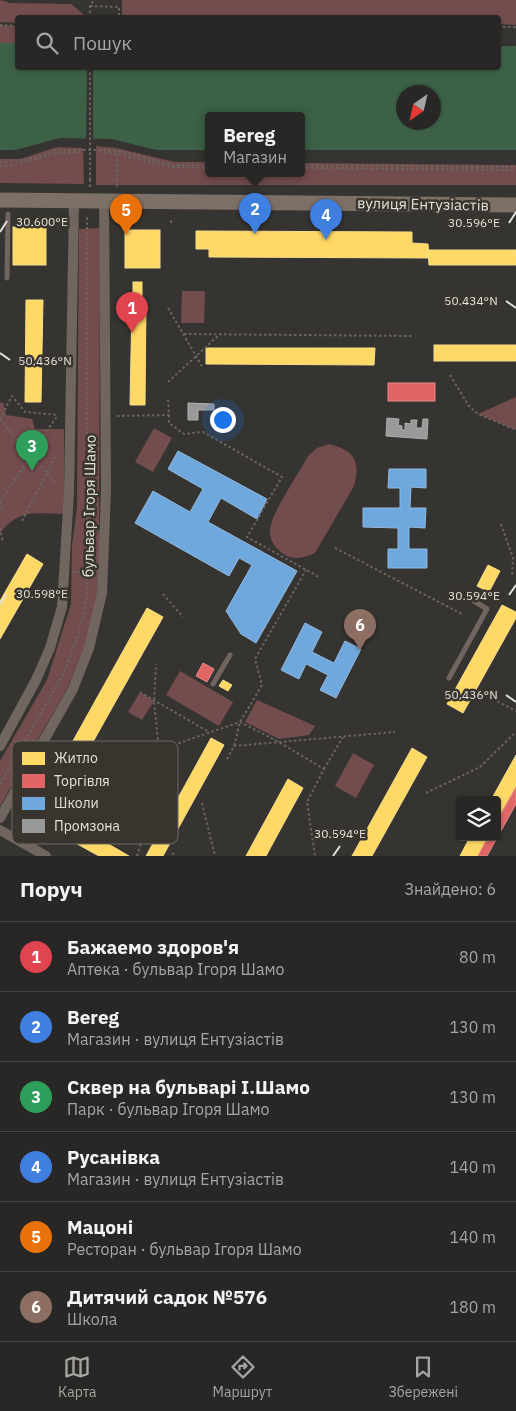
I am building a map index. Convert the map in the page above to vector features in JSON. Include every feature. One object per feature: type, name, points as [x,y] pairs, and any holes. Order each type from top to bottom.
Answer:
[{"type":"street","name":"вулиця Ентузіастів","points":[[0,200],[516,205]]},
{"type":"street","name":"бульвар Ігоря Шамо","points":[[43,741],[72,690],[90,648],[102,594],[106,490],[104,200]]},
{"type":"street","name":"бульвар Ігоря Шамо","points":[[0,746],[36,680],[50,648],[62,607],[69,492],[74,201]]},
{"type":"street","name":"бульвар Ігоря Шамо","points":[[0,818],[12,797]]},
{"type":"street","points":[[0,830],[12,837]]},
{"type":"street","points":[[25,844],[46,856]]},
{"type":"lane","points":[[7,278],[8,214]]},
{"type":"lane","points":[[449,678],[487,608],[469,598]]},
{"type":"lane","points":[[213,684],[230,655]]},
{"type":"path","points":[[90,15],[90,6],[94,0]]},
{"type":"path","points":[[90,6],[119,7],[119,15]]},
{"type":"path","points":[[0,25],[15,26]]},
{"type":"path","points":[[501,27],[516,27]]},
{"type":"path","points":[[90,70],[90,187]]},
{"type":"path","points":[[0,165],[33,158],[56,150],[106,150],[120,151],[172,165],[205,166]]},
{"type":"path","points":[[0,165],[10,166],[57,153],[80,152]]},
{"type":"path","points":[[99,152],[116,154],[172,168],[205,166]]},
{"type":"path","points":[[116,154],[117,188]]},
{"type":"path","points":[[305,167],[516,169]]},
{"type":"path","points":[[171,218],[171,223]]},
{"type":"path","points":[[168,308],[203,368]]},
{"type":"path","points":[[184,334],[413,336]]},
{"type":"path","points":[[168,382],[220,334]]},
{"type":"path","points":[[450,375],[469,406],[478,414],[516,430]]},
{"type":"path","points":[[12,396],[21,409],[28,414],[58,415],[34,449],[26,450],[0,419],[12,396]]},
{"type":"path","points":[[168,399],[169,423],[184,434],[203,432],[282,477],[248,537],[319,577]]},
{"type":"path","points":[[116,416],[168,415]]},
{"type":"path","points":[[34,449],[39,455],[36,462]]},
{"type":"path","points":[[26,450],[23,457],[27,462]]},
{"type":"path","points":[[22,521],[57,453]]},
{"type":"path","points":[[27,462],[36,462],[57,485]]},
{"type":"path","points":[[0,511],[2,505],[0,502],[27,462]]},
{"type":"path","points":[[501,524],[513,558],[512,576]]},
{"type":"path","points":[[0,528],[3,543]]},
{"type":"path","points":[[335,548],[462,614]]},
{"type":"path","points":[[227,759],[234,746],[240,722],[262,685],[256,658],[306,570]]},
{"type":"path","points":[[65,573],[103,571]]},
{"type":"path","points":[[163,594],[183,617]]},
{"type":"path","points":[[156,664],[154,701],[158,741]]},
{"type":"path","points":[[140,692],[209,732]]},
{"type":"path","points":[[493,699],[516,711]]},
{"type":"path","points":[[178,743],[240,722],[324,769]]},
{"type":"path","points":[[234,746],[395,732]]},
{"type":"path","points":[[426,793],[480,767],[516,732]]},
{"type":"path","points":[[316,856],[307,802],[344,736]]},
{"type":"path","points":[[202,802],[215,856]]},
{"type":"path","points":[[137,856],[141,844]]},
{"type":"path","points":[[172,854],[176,856]]},
{"type":"shaded area","points":[[0,0],[10,3],[71,4],[84,15],[15,15],[15,23],[0,22]]},
{"type":"shaded area","points":[[122,0],[516,0],[516,25],[501,24],[501,15],[122,15]]},
{"type":"shaded area","points":[[0,25],[15,26],[15,43],[0,43]]},
{"type":"shaded area","points":[[0,43],[15,43],[15,70],[501,70],[501,46],[516,46],[516,150],[305,150],[305,112],[205,112],[205,150],[157,150],[111,139],[60,138],[15,150],[0,150]]},
{"type":"shaded area","points":[[96,146],[116,148],[175,162],[205,162],[205,177],[305,177],[305,163],[516,165],[516,185],[96,185]]},
{"type":"shaded area","points":[[57,147],[83,148],[84,184],[0,183],[0,159],[20,159]]},
{"type":"shaded area","points":[[100,228],[99,551],[97,594],[85,646],[68,687],[37,741],[12,741],[12,785],[0,806],[0,761],[47,680],[71,604],[72,545],[77,507],[79,229]]},
{"type":"shaded area","points":[[182,291],[205,291],[204,323],[181,323]]},
{"type":"shaded area","points":[[516,397],[516,430],[478,414]]},
{"type":"shaded area","points":[[3,402],[6,415],[32,419],[35,429],[64,429],[64,514],[36,513],[22,516],[15,519],[0,533],[0,403]]},
{"type":"shaded area","points":[[154,428],[172,438],[153,472],[135,462]]},
{"type":"shaded area","points":[[329,444],[350,453],[354,458],[357,470],[354,486],[315,553],[294,558],[286,556],[274,545],[270,536],[272,522],[308,456],[317,448]]},
{"type":"shaded area","points":[[180,671],[233,702],[219,726],[166,695]]},
{"type":"shaded area","points":[[140,692],[154,701],[142,720],[128,712]]},
{"type":"shaded area","points":[[257,700],[315,726],[309,735],[279,739],[245,722]]},
{"type":"shaded area","points":[[353,753],[374,765],[356,798],[335,786]]},
{"type":"pier","points":[[87,70],[93,70],[93,141],[86,141]]},
{"type":"building: Житло","points":[[13,227],[46,227],[46,265],[13,265]]},
{"type":"building: Житло","points":[[125,230],[160,230],[160,268],[125,268]]},
{"type":"building: Житло","points":[[196,231],[412,232],[412,243],[428,244],[429,258],[209,257],[209,249],[196,249]]},
{"type":"building: Житло","points":[[428,250],[516,250],[516,265],[429,265]]},
{"type":"building: Житло","points":[[133,282],[142,282],[142,297],[133,297]]},
{"type":"building: Житло","points":[[26,300],[43,300],[41,402],[25,402]]},
{"type":"building: Житло","points":[[132,303],[146,303],[145,405],[130,405]]},
{"type":"building: Житло","points":[[434,345],[516,345],[516,361],[434,361]]},
{"type":"building: Житло","points":[[206,348],[375,348],[374,365],[206,364]]},
{"type":"building: Житло","points":[[27,554],[43,564],[0,639],[0,601]]},
{"type":"building: Житло","points":[[488,565],[500,571],[489,592],[477,586]]},
{"type":"building: Житло","points":[[502,605],[516,612],[516,618],[463,713],[447,704]]},
{"type":"building: Житло","points":[[147,608],[163,617],[93,741],[73,741]]},
{"type":"building: Житло","points":[[223,680],[232,685],[228,691],[219,686]]},
{"type":"building: Житло","points":[[211,738],[224,745],[178,829],[178,798]]},
{"type":"building: Житло","points":[[412,748],[427,757],[372,856],[352,856]]},
{"type":"building: Житло","points":[[516,755],[516,787],[501,814],[501,796],[493,796]]},
{"type":"building: Житло","points":[[288,779],[303,788],[266,856],[246,856]]},
{"type":"building: Житло","points":[[468,841],[486,841],[478,856],[460,856]]},
{"type":"building: Житло","points":[[77,844],[108,844],[129,856],[99,856]]},
{"type":"building: Житло","points":[[153,844],[170,844],[163,856],[146,856]]},
{"type":"building: Торгівля","points":[[388,383],[435,383],[435,401],[388,401]]},
{"type":"building: Торгівля","points":[[203,663],[214,669],[207,682],[196,676]]},
{"type":"building: Торгівля","points":[[516,787],[516,804],[501,831],[501,814]]},
{"type":"building: Торгівля","points":[[486,841],[495,841],[487,856],[478,856]]},
{"type":"building: Школи","points":[[178,451],[267,499],[257,519],[221,498],[208,522],[297,571],[256,643],[241,634],[226,611],[252,565],[239,558],[229,576],[135,523],[153,491],[190,512],[203,489],[168,469]]},
{"type":"building: Школи","points":[[389,469],[426,469],[426,488],[411,487],[410,508],[426,508],[425,528],[409,527],[409,549],[427,549],[427,568],[388,568],[388,549],[398,549],[398,528],[363,527],[363,508],[400,508],[400,488],[388,488]]},
{"type":"building: Школи","points":[[305,623],[322,632],[312,652],[334,663],[345,641],[361,649],[336,698],[320,690],[328,675],[306,664],[299,679],[281,670]]},
{"type":"building: Промзона","points":[[188,403],[214,404],[214,410],[198,410],[198,420],[188,420]]},
{"type":"building: Промзона","points":[[387,418],[399,419],[398,425],[402,426],[402,430],[405,430],[405,423],[411,424],[411,420],[417,420],[416,428],[422,428],[423,419],[428,419],[427,439],[386,436]]},
{"type":"place","name":"Bereg","points":[[255,234]]},
{"type":"place","name":"Мацоні","points":[[126,235]]},
{"type":"place","name":"Русанівка","points":[[326,240]]},
{"type":"place","name":"Бажаемо здоров'я","points":[[132,333]]},
{"type":"place","name":"Сквер на бульварі І.Шамо","points":[[32,471]]},
{"type":"place","name":"Дитячий садок №576","points":[[360,650]]}]
